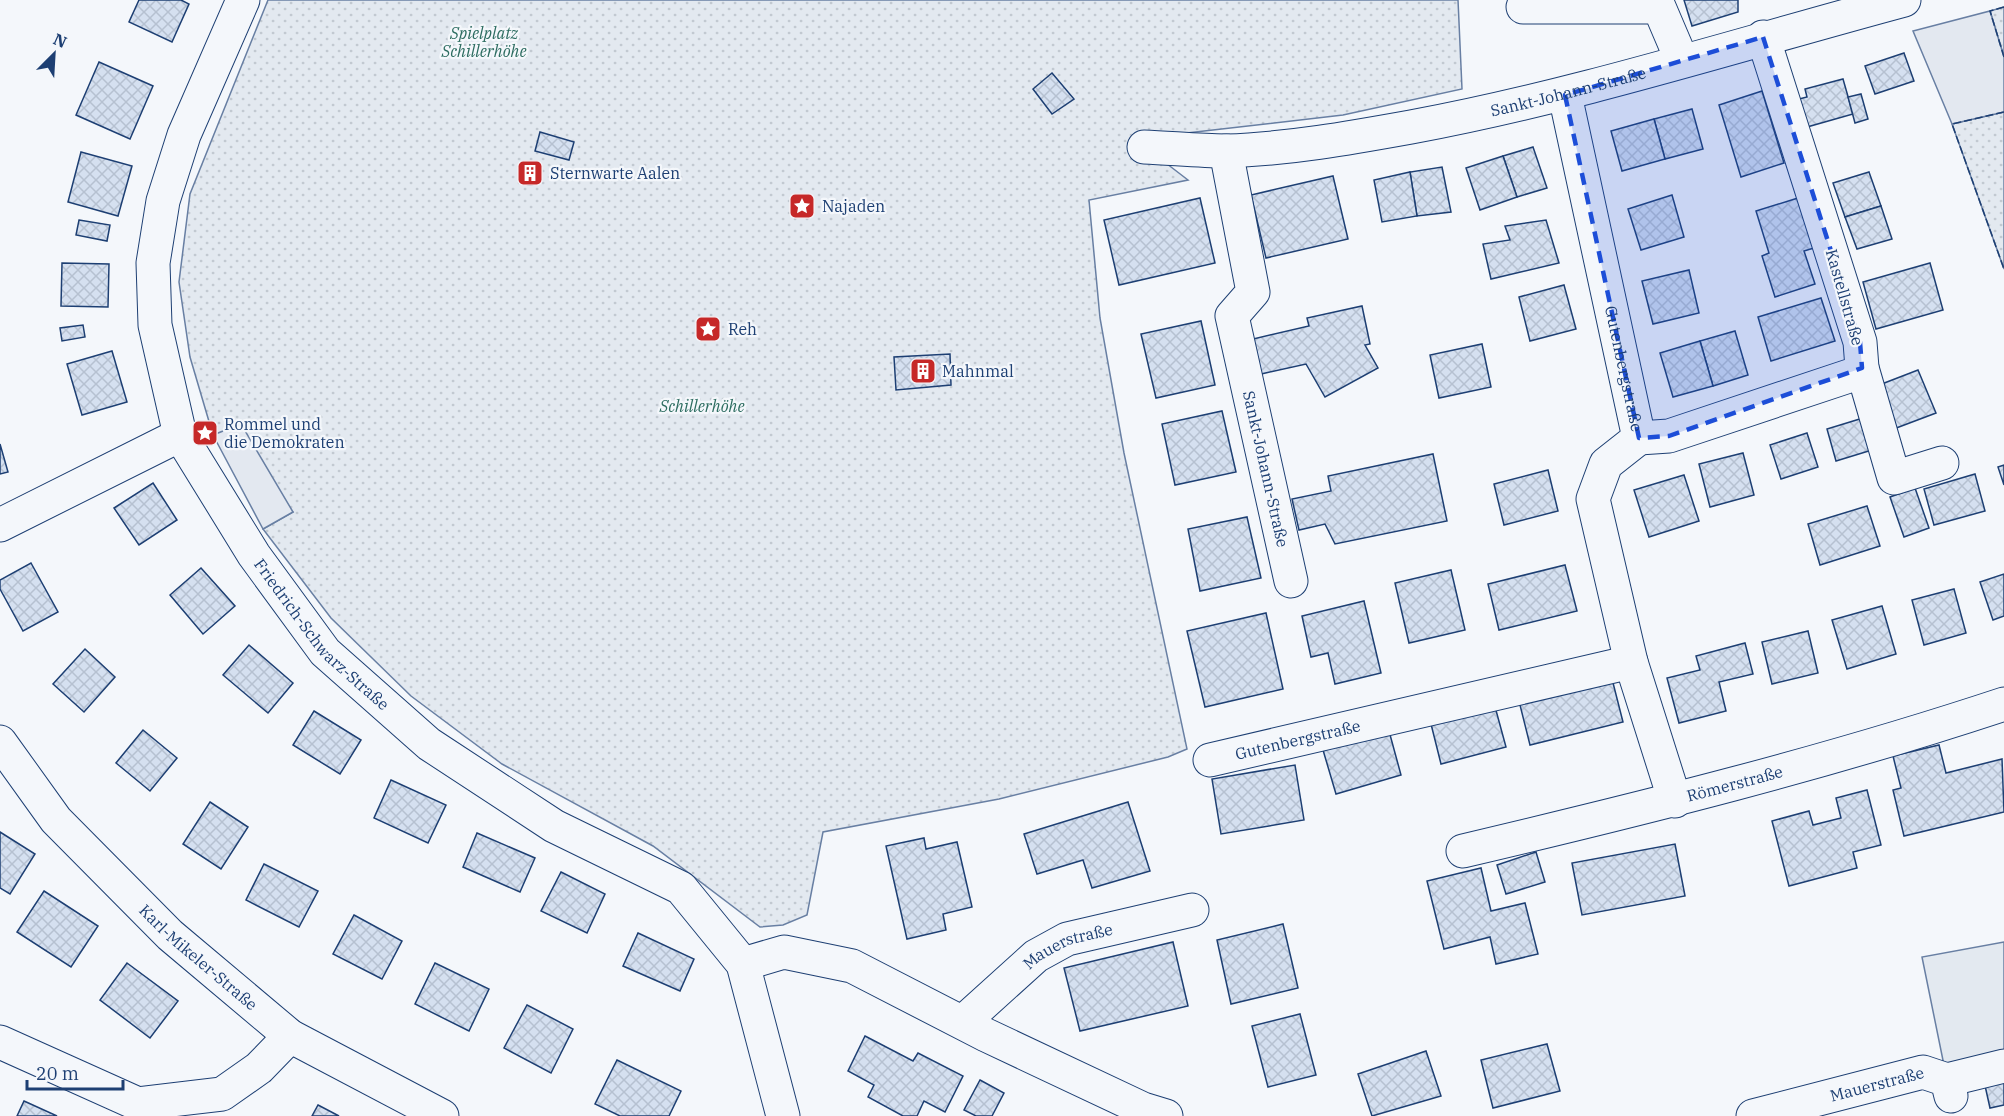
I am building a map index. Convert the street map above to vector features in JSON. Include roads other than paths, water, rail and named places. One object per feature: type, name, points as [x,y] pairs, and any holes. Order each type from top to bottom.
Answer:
[{"type":"street","name":"Friedrich-Schwarz-Straße","points":[[243,0],[184,135],[163,201],[155,252],[154,326],[180,435],[254,555],[325,652],[429,744],[554,826],[681,888],[743,964],[783,1116]]},
{"type":"street","name":"Sankt-Johann-Straße","points":[[1144,147],[1226,151],[1333,141],[1493,112],[1565,95],[1763,37],[1904,0]]},
{"type":"street","points":[[1523,7],[1659,8],[1682,61]]},
{"type":"street","name":"Kastellstraße","points":[[1639,438],[1669,436],[1852,375],[1862,368],[1860,342],[1763,37]]},
{"type":"street","name":"Gutenbergstraße","points":[[1565,95],[1639,438],[1606,464],[1593,499],[1631,662],[1676,801]]},
{"type":"street","name":"Sankt-Johann-Straße","points":[[1226,151],[1253,292],[1232,316],[1291,581]]},
{"type":"street","points":[[1862,368],[1894,478],[1942,463]]},
{"type":"street","points":[[0,525],[180,435]]},
{"type":"street","name":"Gutenbergstraße","points":[[1210,760],[1631,662]]},
{"type":"street","name":"Römerstraße","points":[[1463,851],[1676,801],[1889,742],[2004,704]]},
{"type":"street","name":"Karl-Mikeler-Straße","points":[[0,742],[64,828],[170,935],[290,1036],[442,1116]]},
{"type":"street","name":"Mauerstraße","points":[[963,1022],[1036,956],[1067,939],[1192,910]]},
{"type":"street","points":[[743,964],[784,952],[852,966],[1143,1109],[1166,1116]]},
{"type":"street","points":[[0,1042],[138,1104],[222,1094],[259,1068],[290,1036]]},
{"type":"street","name":"Mauerstraße","points":[[1753,1116],[1923,1072],[1949,1088],[2004,1066]]},
{"type":"place","name":"Sternwarte Aalen","points":[[530,173]]},
{"type":"place","name":"Najaden","points":[[802,206]]},
{"type":"place","name":"Reh","points":[[708,329]]},
{"type":"place","name":"Mahnmal","points":[[923,371]]},
{"type":"place","name":"Rommel und die Demokraten","points":[[205,433]]},
{"type":"park label","name":"Spielplatz Schillerhöhe","points":[[484,42]]},
{"type":"park label","name":"Schillerhöhe","points":[[702,406]]}]
